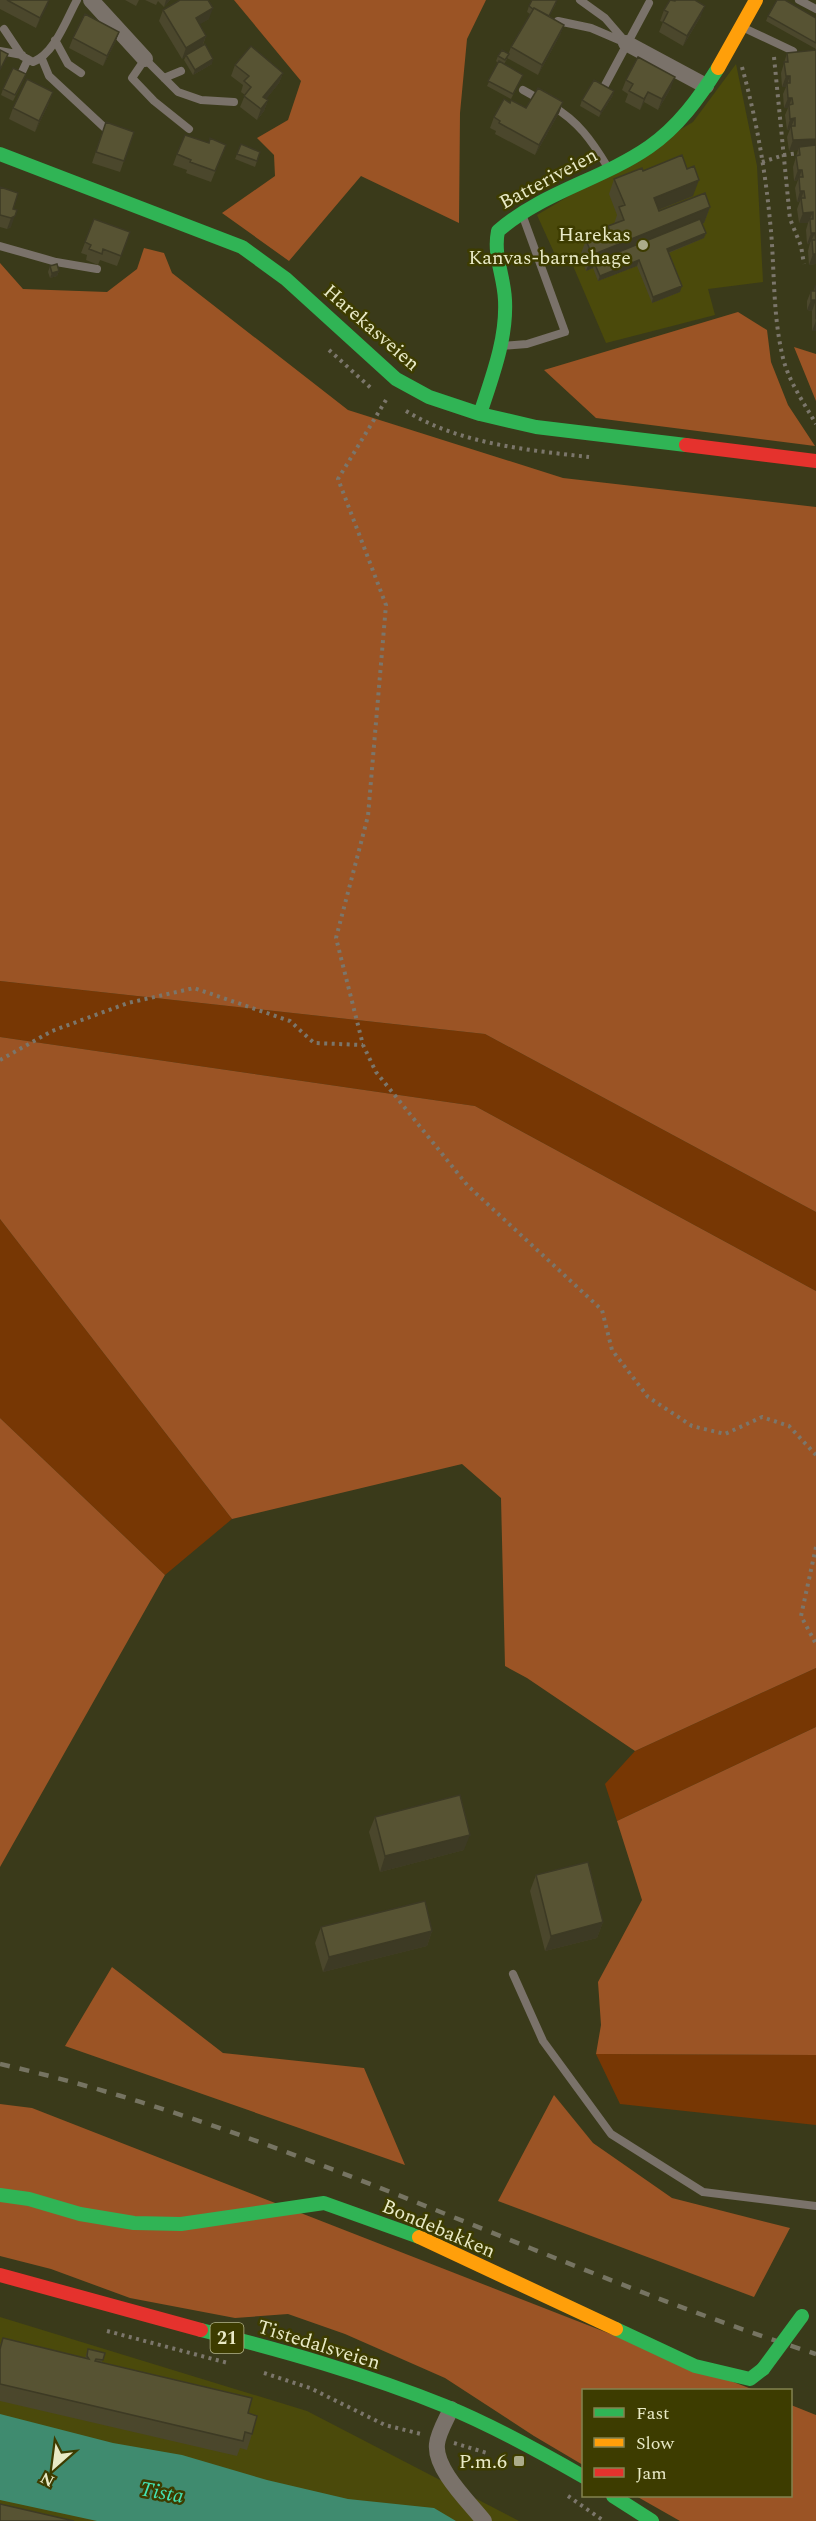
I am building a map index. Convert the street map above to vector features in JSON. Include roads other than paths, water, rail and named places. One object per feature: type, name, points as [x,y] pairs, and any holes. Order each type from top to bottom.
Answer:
[{"type":"street","points":[[91,0],[145,58]]},
{"type":"street","name":"Batteriveien","points":[[480,414],[501,346],[505,299],[494,254],[494,243],[498,231],[521,211],[650,147],[694,103],[756,0]]},
{"type":"street","points":[[626,43],[706,86]]},
{"type":"street","name":"Harekasveien","points":[[0,154],[242,247],[286,279],[396,379],[429,398],[480,414],[536,427],[816,461]]},
{"type":"street","name":"Bondebakken","points":[[0,2195],[29,2199],[80,2214],[134,2223],[181,2224],[324,2203],[417,2236],[695,2366],[750,2379],[763,2369],[802,2316],[816,2309]]},
{"type":"street","name":"Tistedalsveien","points":[[0,2275],[333,2367],[451,2409]]},
{"type":"street","points":[[451,2409],[437,2443],[439,2460],[453,2483],[484,2521]]},
{"type":"street","name":"21","points":[[451,2409],[542,2452],[582,2476]]},
{"type":"street","points":[[615,2497],[652,2521]]},
{"type":"lane","points":[[0,51],[25,57],[33,62],[42,58],[55,40],[77,0]]},
{"type":"lane","points":[[580,0],[605,18],[626,43]]},
{"type":"lane","points":[[799,0],[816,9]]},
{"type":"lane","points":[[604,87],[649,3]]},
{"type":"lane","points":[[558,21],[591,28],[626,43]]},
{"type":"lane","points":[[741,27],[793,51]]},
{"type":"lane","points":[[4,29],[25,57]]},
{"type":"lane","points":[[55,40],[68,64],[81,74]]},
{"type":"lane","points":[[21,74],[25,57]]},
{"type":"lane","points":[[42,58],[49,76],[106,129]]},
{"type":"lane","points":[[189,129],[154,102],[132,78],[145,58],[178,92],[201,100],[234,102]]},
{"type":"lane","points":[[164,78],[180,71]]},
{"type":"lane","points":[[523,90],[569,116],[590,137],[609,169]]},
{"type":"lane","points":[[501,346],[527,344],[565,332],[521,211]]},
{"type":"lane","points":[[0,246],[56,262],[97,269]]},
{"type":"lane","points":[[513,1974],[543,2041],[611,2134],[703,2192],[816,2206]]},
{"type":"water","name":"Tista","points":[[0,2414],[113,2443],[182,2455],[267,2480],[348,2499],[434,2508],[456,2521],[97,2521],[0,2500]]},
{"type":"railway","points":[[0,2064],[105,2091],[208,2124],[411,2200],[612,2281],[816,2354]]},
{"type":"place","name":"Harekas Kanvas-barnehage","points":[[643,245]]},
{"type":"place","name":"P.m.6","points":[[519,2461]]}]
